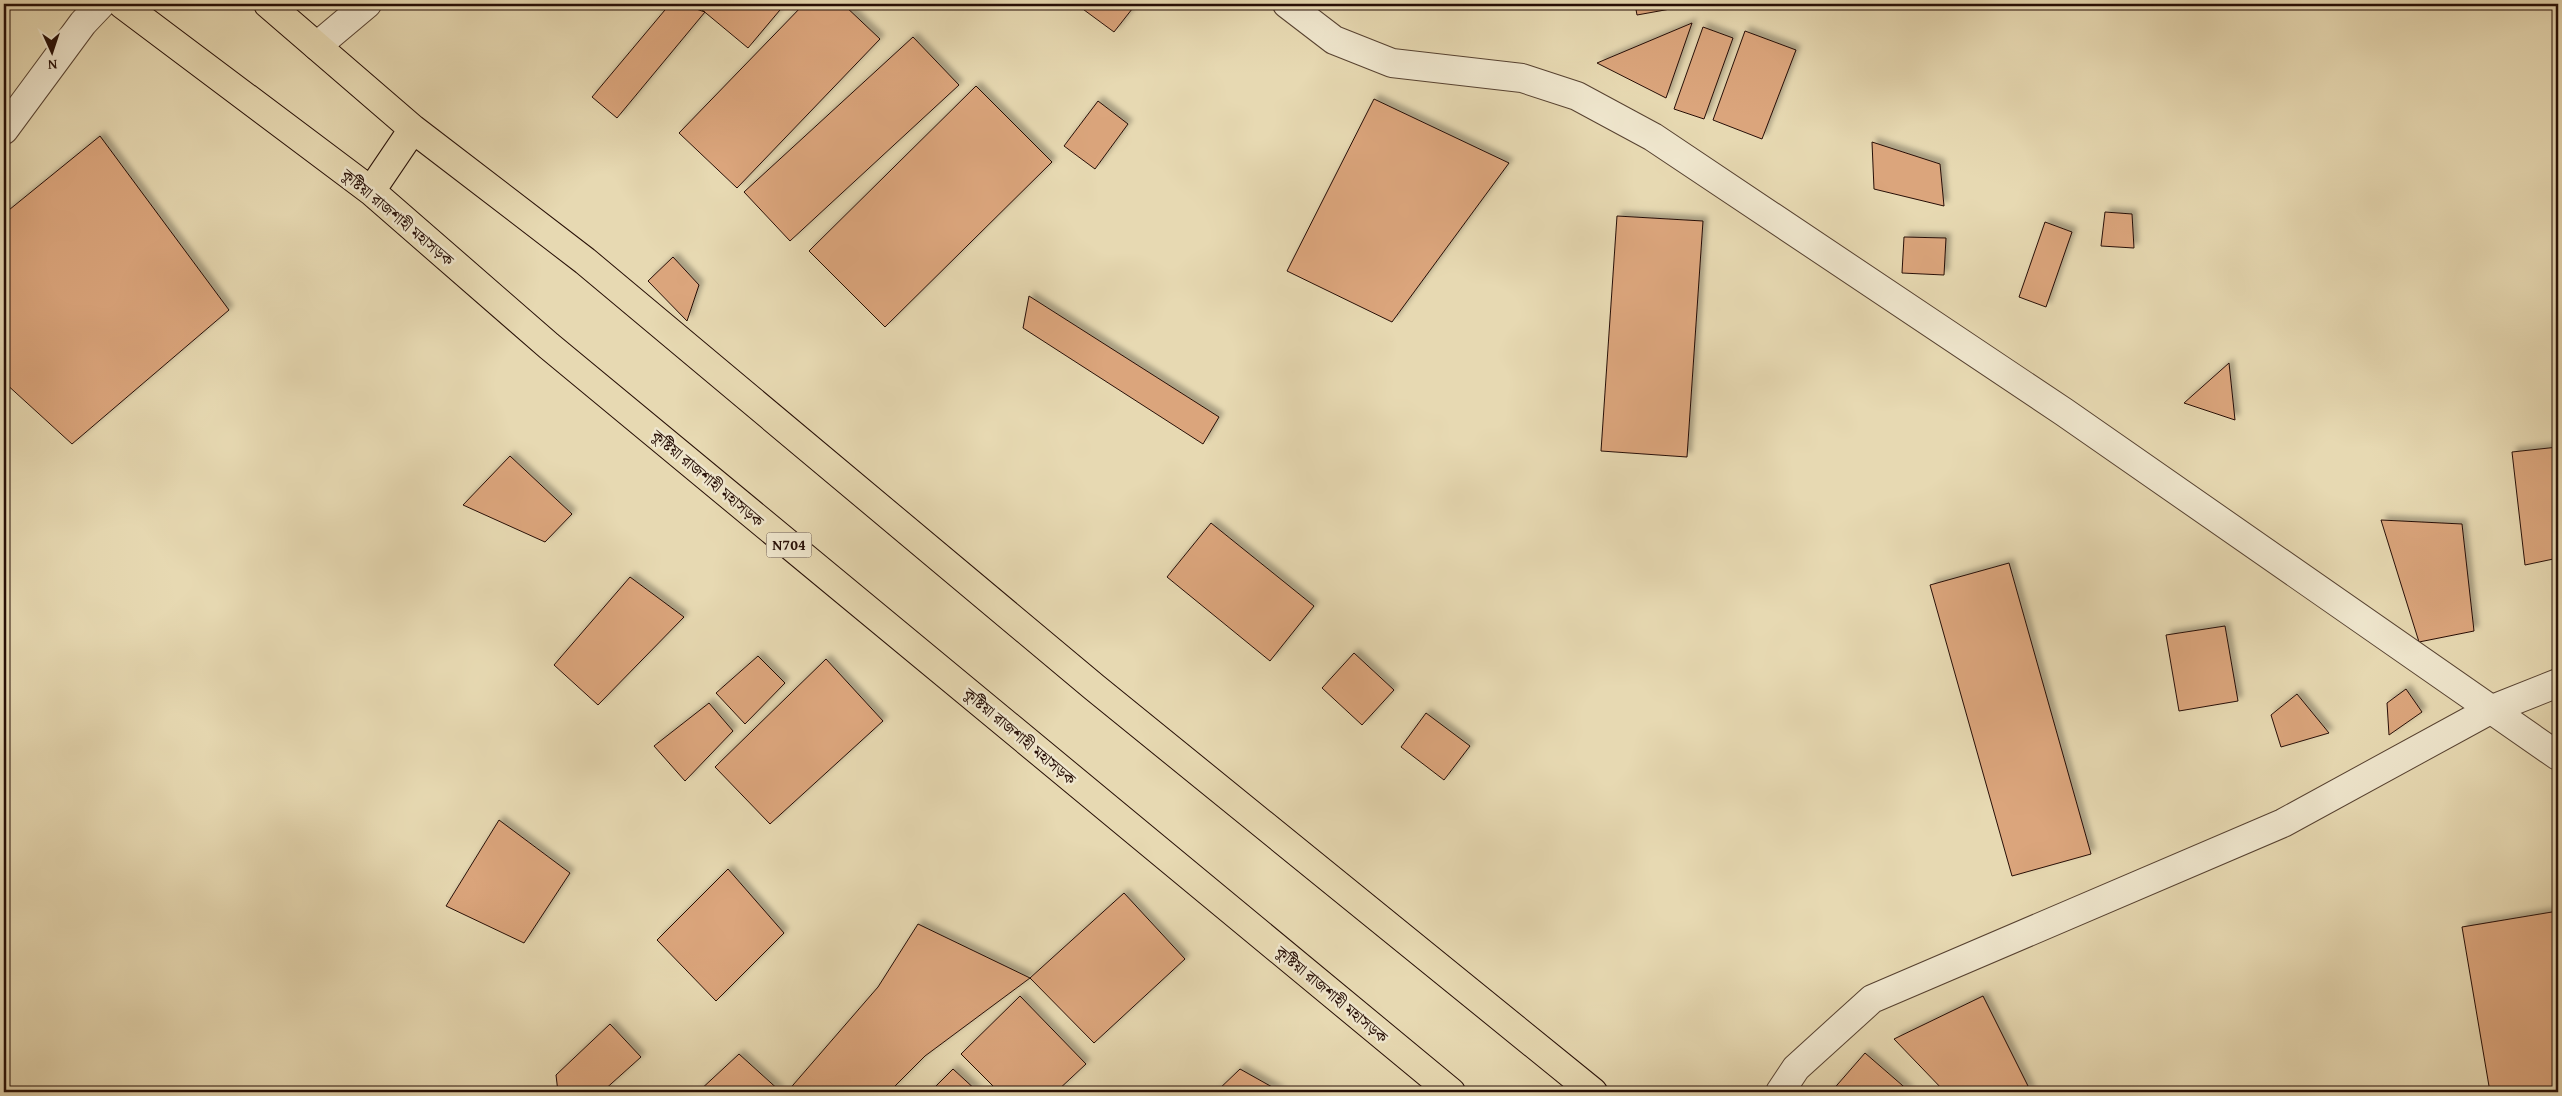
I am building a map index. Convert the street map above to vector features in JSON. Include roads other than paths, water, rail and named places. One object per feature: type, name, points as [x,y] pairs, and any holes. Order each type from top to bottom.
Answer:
[{"type":"highway","name":"কুষ্টিয়া রাজশাহী মহাসড়ক","points":[[122,4],[370,191],[549,346],[1451,1092]]},
{"type":"highway","points":[[268,4],[413,129],[585,260],[1094,687],[1593,1092]]},
{"type":"highway","points":[[370,191],[413,129]]},
{"type":"street","points":[[4,130],[83,23],[101,4]]},
{"type":"street","points":[[317,46],[367,4]]},
{"type":"street","points":[[1288,4],[1334,40],[1392,63],[1522,78],[1577,96],[1653,137],[2064,412],[2558,756]]},
{"type":"street","points":[[1780,1092],[1796,1068],[1872,999],[2283,823],[2490,710],[2558,683]]}]
